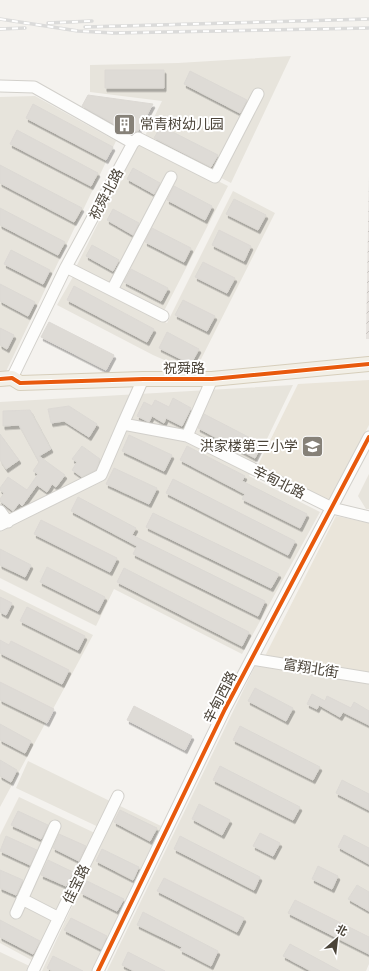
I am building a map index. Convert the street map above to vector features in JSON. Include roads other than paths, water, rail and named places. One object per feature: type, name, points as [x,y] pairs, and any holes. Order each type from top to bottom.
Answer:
[{"type":"main road","name":"祝舜路","points":[[6,379],[20,383],[143,379],[212,379],[369,364]]},
{"type":"street","points":[[0,86],[34,87],[133,143],[138,138],[215,177],[258,94]]},
{"type":"street","name":"祝舜北路","points":[[6,379],[133,143]]},
{"type":"street","points":[[112,290],[171,177]]},
{"type":"street","points":[[66,267],[163,316]]},
{"type":"street","points":[[0,511],[4,523],[101,475],[143,379]]},
{"type":"street","points":[[187,436],[212,379]]},
{"type":"street","name":"辛甸北路","points":[[123,424],[187,436],[332,508],[369,517]]},
{"type":"street","name":"辛甸西路","points":[[98,971],[225,709],[369,437]]},
{"type":"street","name":"富翔北街","points":[[252,659],[369,678]]},
{"type":"street","name":"佳宝路","points":[[34,971],[118,796]]},
{"type":"street","points":[[16,913],[55,826]]},
{"type":"street","points":[[22,899],[59,918]]},
{"type":"railway","points":[[0,19],[78,31],[114,33],[369,28]]},
{"type":"railway","points":[[85,27],[369,19]]},
{"type":"railway","points":[[48,23],[92,21]]},
{"type":"railway","points":[[0,29],[25,28]]},
{"type":"place","name":"常青树幼儿园","points":[[125,124]]},
{"type":"place","name":"洪家楼第三小学","points":[[313,446]]}]
